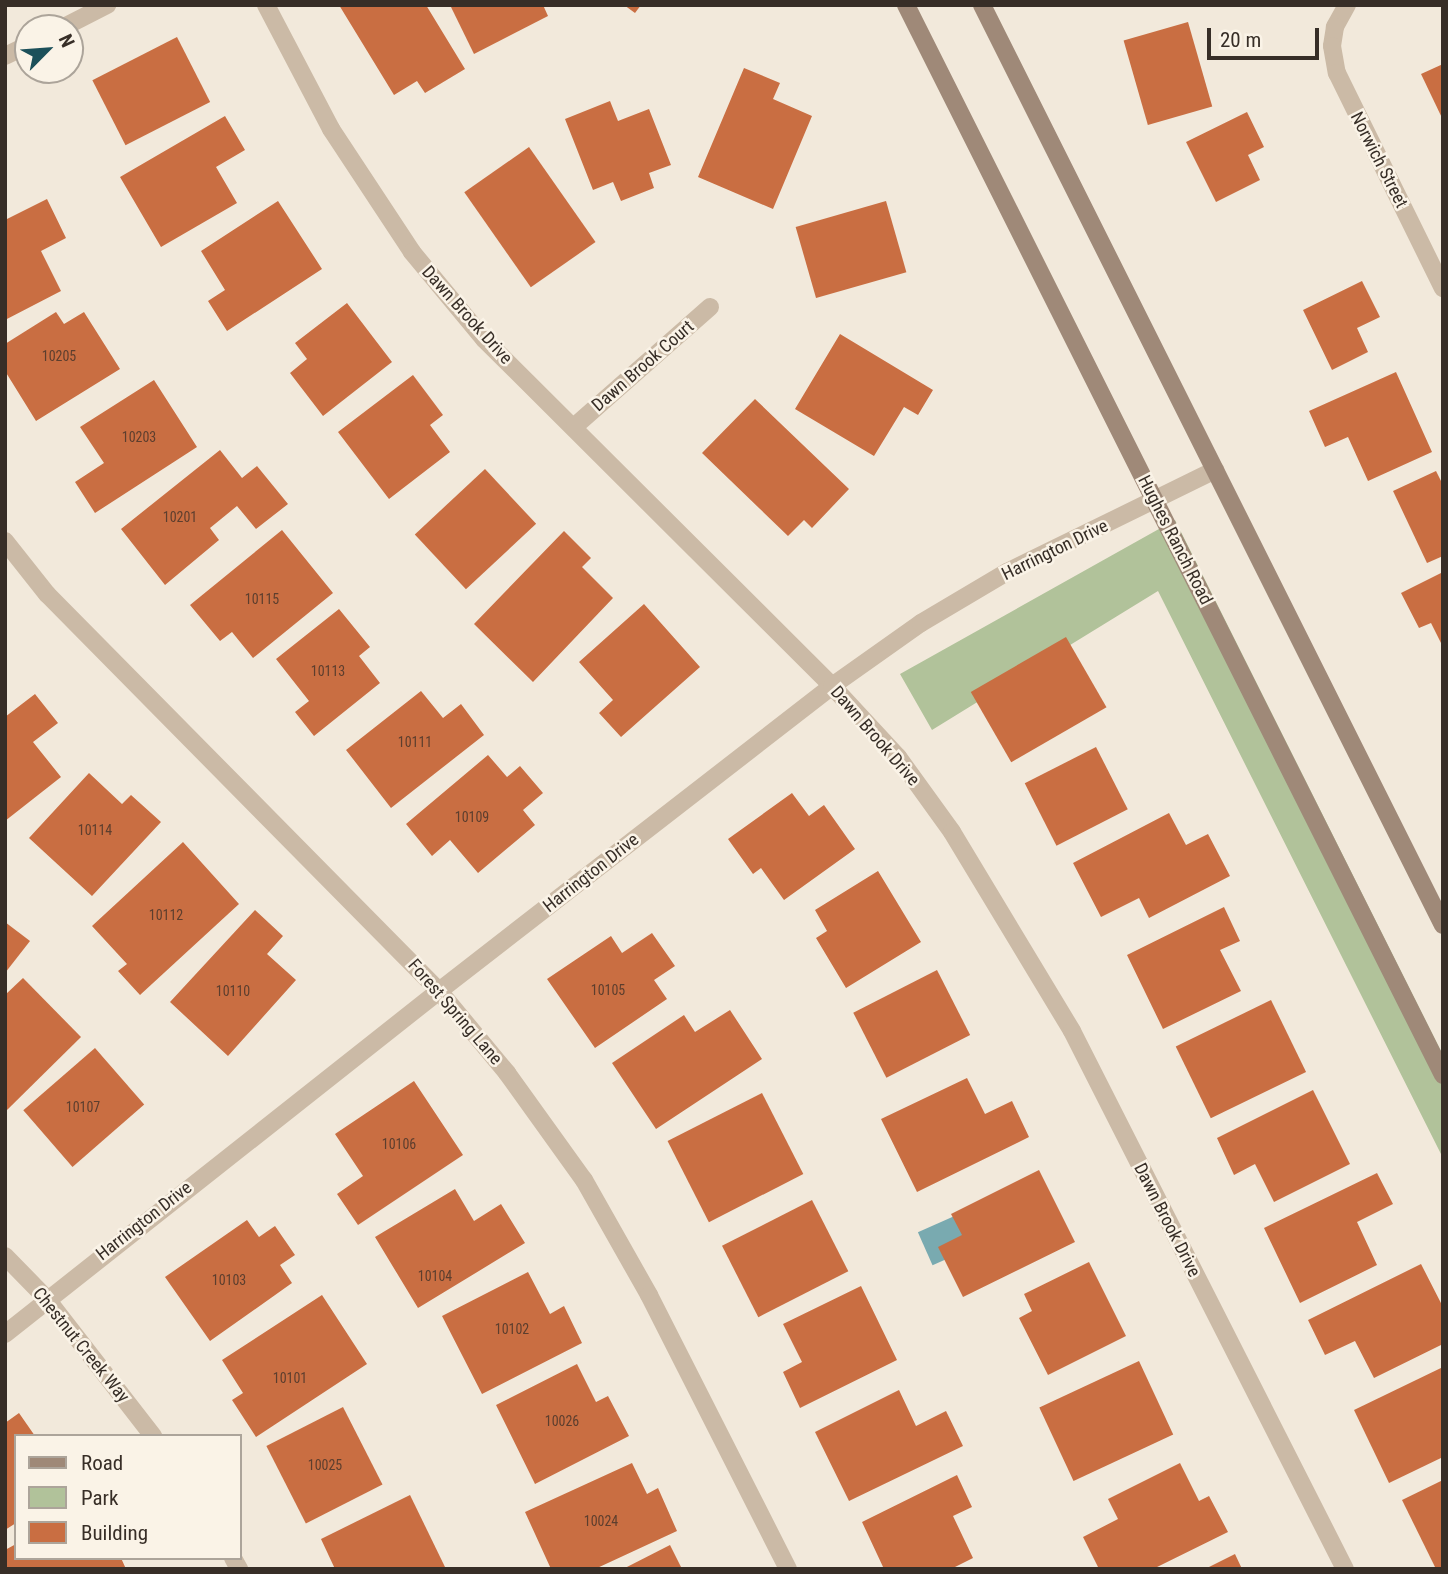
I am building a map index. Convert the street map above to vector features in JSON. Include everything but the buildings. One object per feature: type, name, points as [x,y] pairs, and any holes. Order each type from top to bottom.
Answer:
[{"type":"street","points":[[84,17],[107,5]]},
{"type":"street","name":"Dawn Brook Drive","points":[[266,5],[331,129],[412,252],[484,340],[575,426],[656,514],[832,686],[898,757],[952,832],[1072,1031],[1345,1569]]},
{"type":"street","name":"Hughes Ranch Road","points":[[906,5],[1443,1075]]},
{"type":"street","points":[[982,5],[1443,925]]},
{"type":"street","name":"Norwich Street","points":[[1347,5],[1335,27],[1332,46],[1336,73],[1443,288]]},
{"type":"street","name":"Dawn Brook Court","points":[[575,426],[710,307]]},
{"type":"street","name":"Harrington Drive","points":[[5,1334],[46,1297],[832,686],[921,623],[1007,572],[1215,470]]},
{"type":"street","name":"Forest Spring Lane","points":[[5,541],[47,594],[439,991],[507,1073],[584,1181],[649,1295],[788,1569]]},
{"type":"street","name":"Chestnut Creek Way","points":[[5,1256],[46,1297],[151,1434]]},
{"type":"green space","points":[[1175,520],[1443,1055],[1443,1158],[1158,591],[932,730],[900,674]]},
{"type":"water","points":[[959,1214],[974,1247],[933,1265],[918,1232]]}]
